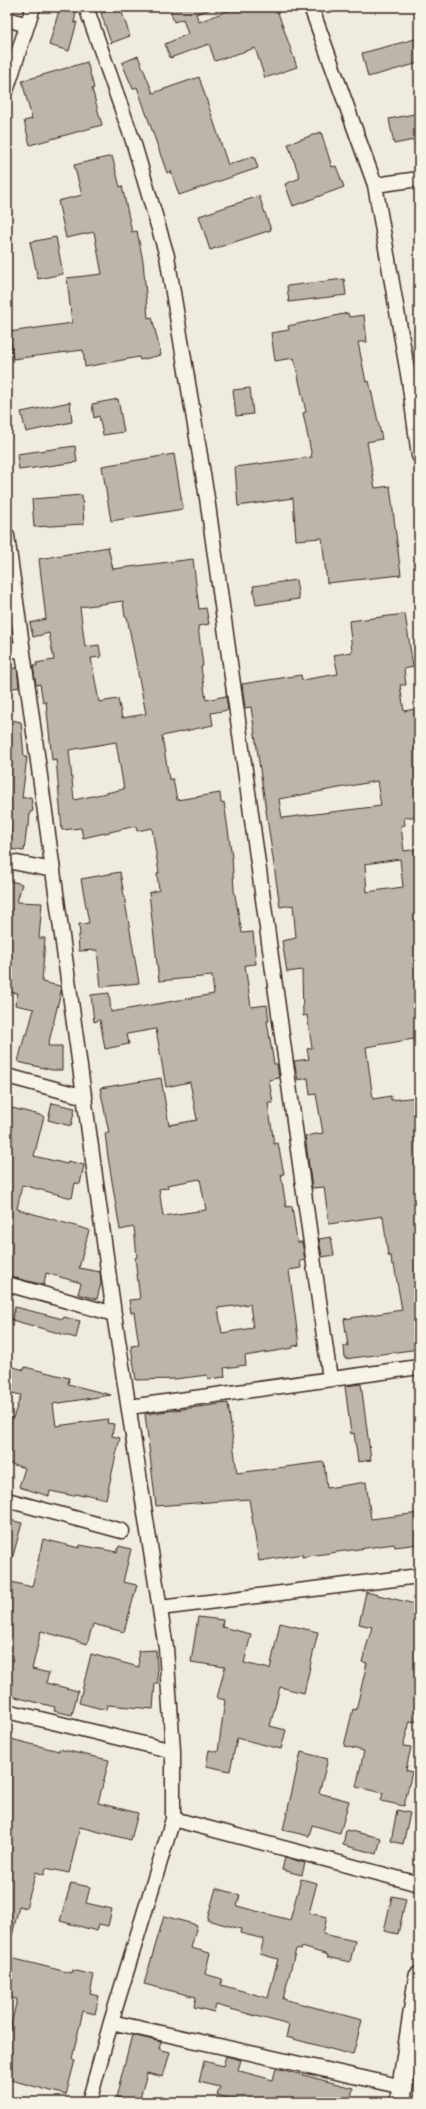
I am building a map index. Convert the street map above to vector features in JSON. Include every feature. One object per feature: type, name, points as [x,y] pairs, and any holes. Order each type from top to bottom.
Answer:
[{"type":"street","points":[[7,88],[33,7]]},
{"type":"street","points":[[86,7],[133,141],[167,256],[207,498],[330,1379]]},
{"type":"street","points":[[311,7],[375,185],[414,379],[419,456]]},
{"type":"street","points":[[7,20],[26,25]]},
{"type":"street","points":[[375,185],[419,179]]},
{"type":"street","points":[[7,536],[114,1314],[166,1648],[173,1751],[173,1819],[111,2022],[89,2102]]},
{"type":"street","points":[[7,648],[23,652]]},
{"type":"street","points":[[7,861],[53,870]]},
{"type":"street","points":[[7,1076],[85,1097]]},
{"type":"street","points":[[7,1284],[114,1314]]},
{"type":"street","points":[[129,1407],[419,1367]]},
{"type":"street","points":[[7,1500],[122,1531]]},
{"type":"street","points":[[160,1608],[419,1576]]},
{"type":"street","points":[[7,1711],[173,1751]]},
{"type":"street","points":[[173,1819],[419,1884]]},
{"type":"street","points":[[111,2022],[402,2094],[419,1977]]},
{"type":"building","points":[[60,7],[77,7],[74,23],[77,22],[69,51],[49,45]]},
{"type":"building","points":[[120,7],[130,36],[111,43],[101,13]]},
{"type":"building","points":[[169,7],[211,7],[211,9],[196,14],[199,22],[237,7],[276,7],[297,67],[265,78],[255,48],[215,61],[209,44],[170,58],[165,44],[188,34],[183,19],[174,22]]},
{"type":"building","points":[[419,38],[419,63],[368,77],[362,53]]},
{"type":"building","points":[[138,56],[153,93],[199,77],[228,165],[254,156],[258,168],[179,195],[171,171],[167,173],[137,87],[133,89],[122,63]]},
{"type":"building","points":[[87,62],[94,88],[92,89],[102,125],[30,145],[24,121],[32,119],[22,81]]},
{"type":"building","points":[[419,113],[419,139],[394,144],[389,119]]},
{"type":"building","points":[[321,132],[332,167],[336,166],[344,187],[293,206],[285,184],[300,178],[288,144]]},
{"type":"building","points":[[112,156],[120,187],[122,186],[132,232],[137,231],[143,261],[148,318],[152,317],[161,355],[140,360],[139,357],[85,367],[83,350],[13,359],[9,332],[72,323],[67,278],[102,274],[94,232],[66,238],[58,201],[82,195],[74,165]]},
{"type":"building","points":[[259,196],[271,230],[210,250],[199,216]]},
{"type":"building","points":[[56,237],[63,274],[38,279],[30,242]]},
{"type":"building","points":[[344,279],[346,295],[289,302],[287,286]]},
{"type":"building","points":[[348,313],[349,317],[364,315],[367,342],[358,342],[366,382],[369,381],[382,439],[367,442],[375,488],[390,486],[401,575],[327,583],[322,538],[296,540],[293,498],[238,506],[235,467],[312,457],[303,413],[306,412],[294,358],[275,361],[271,333],[289,330],[288,326]]},
{"type":"building","points":[[250,388],[253,414],[236,416],[233,390]]},
{"type":"building","points":[[118,399],[124,432],[103,435],[99,416],[94,418],[92,404]]},
{"type":"building","points":[[70,402],[72,422],[26,432],[21,412]]},
{"type":"building","points":[[75,446],[77,462],[19,470],[17,454]]},
{"type":"building","points":[[174,454],[183,509],[111,521],[102,466]]},
{"type":"building","points":[[82,495],[84,524],[34,527],[32,499]]},
{"type":"building","points":[[108,547],[113,569],[193,559],[199,609],[206,608],[209,624],[198,626],[203,666],[201,667],[206,700],[226,696],[228,710],[211,713],[213,725],[162,736],[169,779],[173,779],[177,800],[220,793],[221,803],[224,802],[232,857],[234,890],[242,933],[253,932],[256,964],[245,965],[251,1007],[267,1005],[269,1021],[267,1021],[274,1064],[277,1064],[279,1078],[269,1080],[273,1103],[268,1103],[274,1144],[278,1143],[284,1174],[281,1174],[286,1207],[292,1206],[297,1242],[302,1242],[305,1260],[300,1261],[301,1268],[289,1270],[299,1345],[293,1346],[293,1348],[245,1356],[246,1365],[224,1368],[225,1377],[208,1379],[207,1375],[175,1379],[136,1380],[131,1346],[139,1345],[134,1312],[131,1313],[129,1300],[140,1299],[135,1258],[137,1257],[134,1227],[120,1230],[105,1133],[109,1133],[100,1088],[161,1078],[169,1125],[197,1120],[190,1082],[166,1087],[156,1029],[127,1034],[129,1044],[105,1049],[100,1020],[94,1022],[91,995],[109,993],[111,1012],[214,994],[212,976],[159,981],[149,893],[159,890],[157,874],[159,873],[152,828],[137,831],[136,826],[83,838],[81,828],[62,830],[56,759],[52,760],[46,702],[43,702],[40,684],[36,685],[33,666],[37,666],[36,663],[54,660],[49,633],[33,637],[30,623],[46,619],[39,559]],"holes":[[[123,601],[125,617],[127,617],[146,714],[122,718],[118,699],[99,702],[91,658],[101,657],[99,645],[85,647],[80,607]],[[116,742],[124,789],[74,800],[69,750]],[[200,1179],[206,1210],[163,1216],[159,1189],[168,1188],[167,1185]],[[250,1304],[253,1328],[222,1333],[218,1308]]]},
{"type":"building","points":[[296,580],[299,599],[256,605],[253,586]]},
{"type":"building","points":[[405,614],[413,667],[404,669],[406,685],[400,685],[404,711],[416,709],[419,729],[419,816],[404,818],[405,825],[401,826],[404,851],[419,849],[419,1038],[366,1047],[373,1099],[391,1096],[391,1100],[418,1097],[419,1349],[345,1359],[344,1346],[348,1346],[344,1319],[402,1310],[394,1264],[392,1265],[391,1256],[388,1256],[383,1216],[329,1224],[324,1187],[312,1188],[305,1136],[323,1133],[316,1094],[310,1095],[308,1078],[298,1080],[294,1061],[309,1059],[307,1049],[312,1048],[307,1015],[303,1016],[302,970],[287,972],[282,941],[296,938],[293,905],[280,907],[251,707],[245,708],[242,684],[301,675],[302,680],[338,674],[334,655],[352,652],[349,621]],"holes":[[[377,781],[381,806],[282,818],[279,799]],[[400,859],[403,887],[367,892],[365,864]]]},
{"type":"building","points":[[17,668],[19,687],[9,689],[7,669]]},
{"type":"building","points":[[7,719],[21,722],[24,757],[27,757],[22,798],[31,797],[33,811],[30,812],[24,851],[9,849],[11,830],[7,830],[9,790],[7,789]]},
{"type":"building","points":[[120,872],[139,983],[101,987],[97,950],[79,951],[79,924],[89,923],[81,879]]},
{"type":"building","points":[[7,880],[22,884],[17,902],[42,903],[39,938],[45,938],[42,982],[60,986],[61,991],[48,1046],[62,1046],[62,1070],[52,1070],[18,1062],[25,1034],[27,1035],[34,1009],[15,1005],[18,993],[7,992]]},
{"type":"building","points":[[52,1103],[75,1108],[71,1126],[48,1120]]},
{"type":"building","points":[[12,1108],[44,1116],[34,1156],[67,1164],[68,1161],[84,1165],[80,1184],[75,1183],[72,1198],[22,1185],[17,1209],[89,1230],[79,1268],[100,1272],[101,1283],[97,1299],[78,1294],[81,1283],[46,1273],[44,1285],[7,1276],[7,1130]]},
{"type":"building","points":[[331,1237],[334,1255],[322,1257],[319,1239]]},
{"type":"building","points":[[15,1307],[63,1319],[64,1317],[80,1321],[76,1338],[12,1320]]},
{"type":"building","points":[[7,1365],[24,1370],[25,1367],[69,1378],[68,1384],[111,1395],[53,1404],[56,1426],[108,1419],[107,1423],[114,1424],[112,1436],[120,1438],[106,1499],[84,1494],[84,1496],[75,1494],[74,1496],[50,1491],[49,1496],[19,1487],[25,1468],[7,1463],[7,1417],[13,1418],[21,1395],[7,1392]]},
{"type":"building","points":[[361,1384],[371,1460],[358,1462],[354,1433],[351,1434],[345,1386]]},
{"type":"building","points":[[228,1403],[237,1473],[324,1462],[327,1488],[366,1482],[371,1519],[419,1513],[419,1544],[395,1547],[394,1544],[302,1557],[302,1554],[259,1561],[249,1499],[156,1506],[145,1414]]},
{"type":"building","points":[[9,1520],[22,1523],[11,1563],[7,1562],[7,1529]]},
{"type":"building","points":[[43,1539],[79,1548],[80,1545],[117,1552],[119,1546],[131,1549],[123,1582],[137,1585],[124,1632],[93,1624],[87,1644],[41,1631],[32,1669],[49,1673],[46,1683],[78,1691],[72,1715],[54,1711],[55,1707],[7,1695],[7,1581],[32,1587]]},
{"type":"building","points":[[366,1592],[419,1605],[419,1710],[416,1722],[410,1721],[403,1746],[411,1747],[406,1770],[412,1772],[404,1806],[381,1801],[383,1793],[356,1787],[364,1751],[344,1746],[353,1709],[356,1710],[367,1663],[362,1662],[372,1627],[359,1624]]},
{"type":"building","points":[[198,1617],[223,1620],[222,1627],[251,1634],[244,1663],[270,1669],[280,1623],[318,1632],[304,1693],[280,1687],[270,1726],[286,1730],[281,1749],[237,1738],[230,1771],[206,1766],[209,1750],[218,1752],[225,1700],[217,1698],[225,1667],[191,1662]]},
{"type":"building","points":[[156,1650],[158,1683],[155,1683],[153,1709],[107,1705],[106,1710],[79,1703],[91,1654],[139,1667],[138,1651]]},
{"type":"building","points":[[7,1738],[59,1751],[59,1749],[109,1760],[98,1803],[138,1813],[131,1840],[80,1827],[69,1873],[46,1868],[44,1875],[36,1872],[26,1908],[19,1906],[12,1936],[7,1935]]},
{"type":"building","points":[[301,1752],[328,1759],[319,1793],[349,1801],[340,1833],[312,1825],[309,1836],[283,1830]]},
{"type":"building","points":[[397,1810],[410,1813],[403,1844],[391,1841]]},
{"type":"building","points":[[346,1830],[381,1838],[377,1854],[343,1845]]},
{"type":"building","points":[[285,1857],[305,1863],[302,1875],[282,1870]]},
{"type":"building","points":[[301,1879],[317,1883],[309,1913],[327,1917],[323,1934],[355,1941],[350,1962],[327,1957],[328,1955],[302,1947],[301,1950],[296,1949],[283,1999],[362,2020],[353,2055],[286,2037],[289,2025],[216,2005],[214,2012],[194,2007],[196,1997],[144,1984],[164,1916],[197,1925],[191,1948],[210,1953],[205,1974],[222,1979],[221,1985],[268,1998],[278,1959],[260,1954],[264,1939],[240,1933],[241,1929],[207,1920],[216,1888],[240,1895],[237,1906],[290,1920]]},
{"type":"building","points":[[71,1883],[90,1887],[86,1903],[112,1909],[108,1926],[99,1924],[97,1931],[60,1921]]},
{"type":"building","points":[[392,1896],[406,1899],[398,1934],[384,1931]]},
{"type":"building","points":[[7,1957],[71,1973],[72,1970],[94,1975],[90,1994],[99,1996],[95,2014],[83,2011],[72,2059],[75,2060],[66,2095],[7,2079],[7,2043],[17,1999],[7,1997]]},
{"type":"building","points":[[132,2035],[161,2042],[159,2049],[170,2052],[163,2077],[147,2073],[139,2102],[116,2097]]},
{"type":"building","points":[[226,2056],[241,2060],[238,2070],[273,2080],[276,2068],[353,2088],[350,2102],[242,2102],[217,2095],[220,2087],[199,2082],[204,2061],[223,2066]]}]
